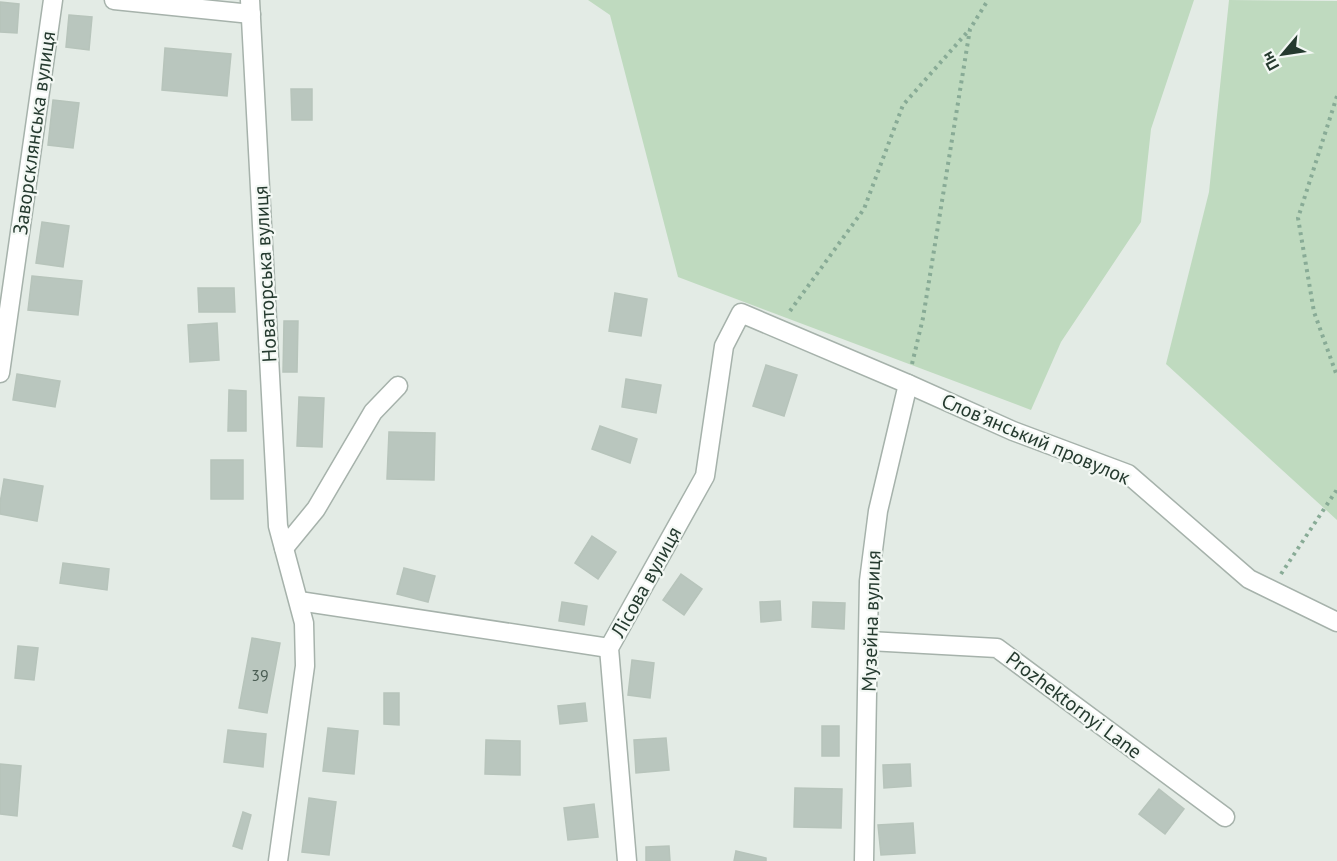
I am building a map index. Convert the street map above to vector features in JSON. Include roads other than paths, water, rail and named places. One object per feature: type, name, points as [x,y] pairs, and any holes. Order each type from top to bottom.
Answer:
[{"type":"street","name":"Заворсклянська вулиця","points":[[0,373],[53,0]]},
{"type":"street","points":[[114,0],[251,7]]},
{"type":"street","name":"Новаторська вулиця","points":[[251,7],[278,526],[304,623],[305,666],[278,861]]},
{"type":"street","name":"Лісова вулиця","points":[[627,861],[609,648],[705,476],[724,346],[741,313],[777,328]]},
{"type":"street","name":"Словʼянський провулок","points":[[777,328],[1013,431],[1128,474],[1249,579],[1337,622]]},
{"type":"street","name":"Музейна вулиця","points":[[864,861],[869,581],[878,510],[908,384]]},
{"type":"street","points":[[284,548],[316,509],[373,412],[398,387]]},
{"type":"street","points":[[298,601],[609,648]]},
{"type":"street","name":"Prozhektornyi Lane","points":[[869,641],[997,648],[1225,817]]}]
